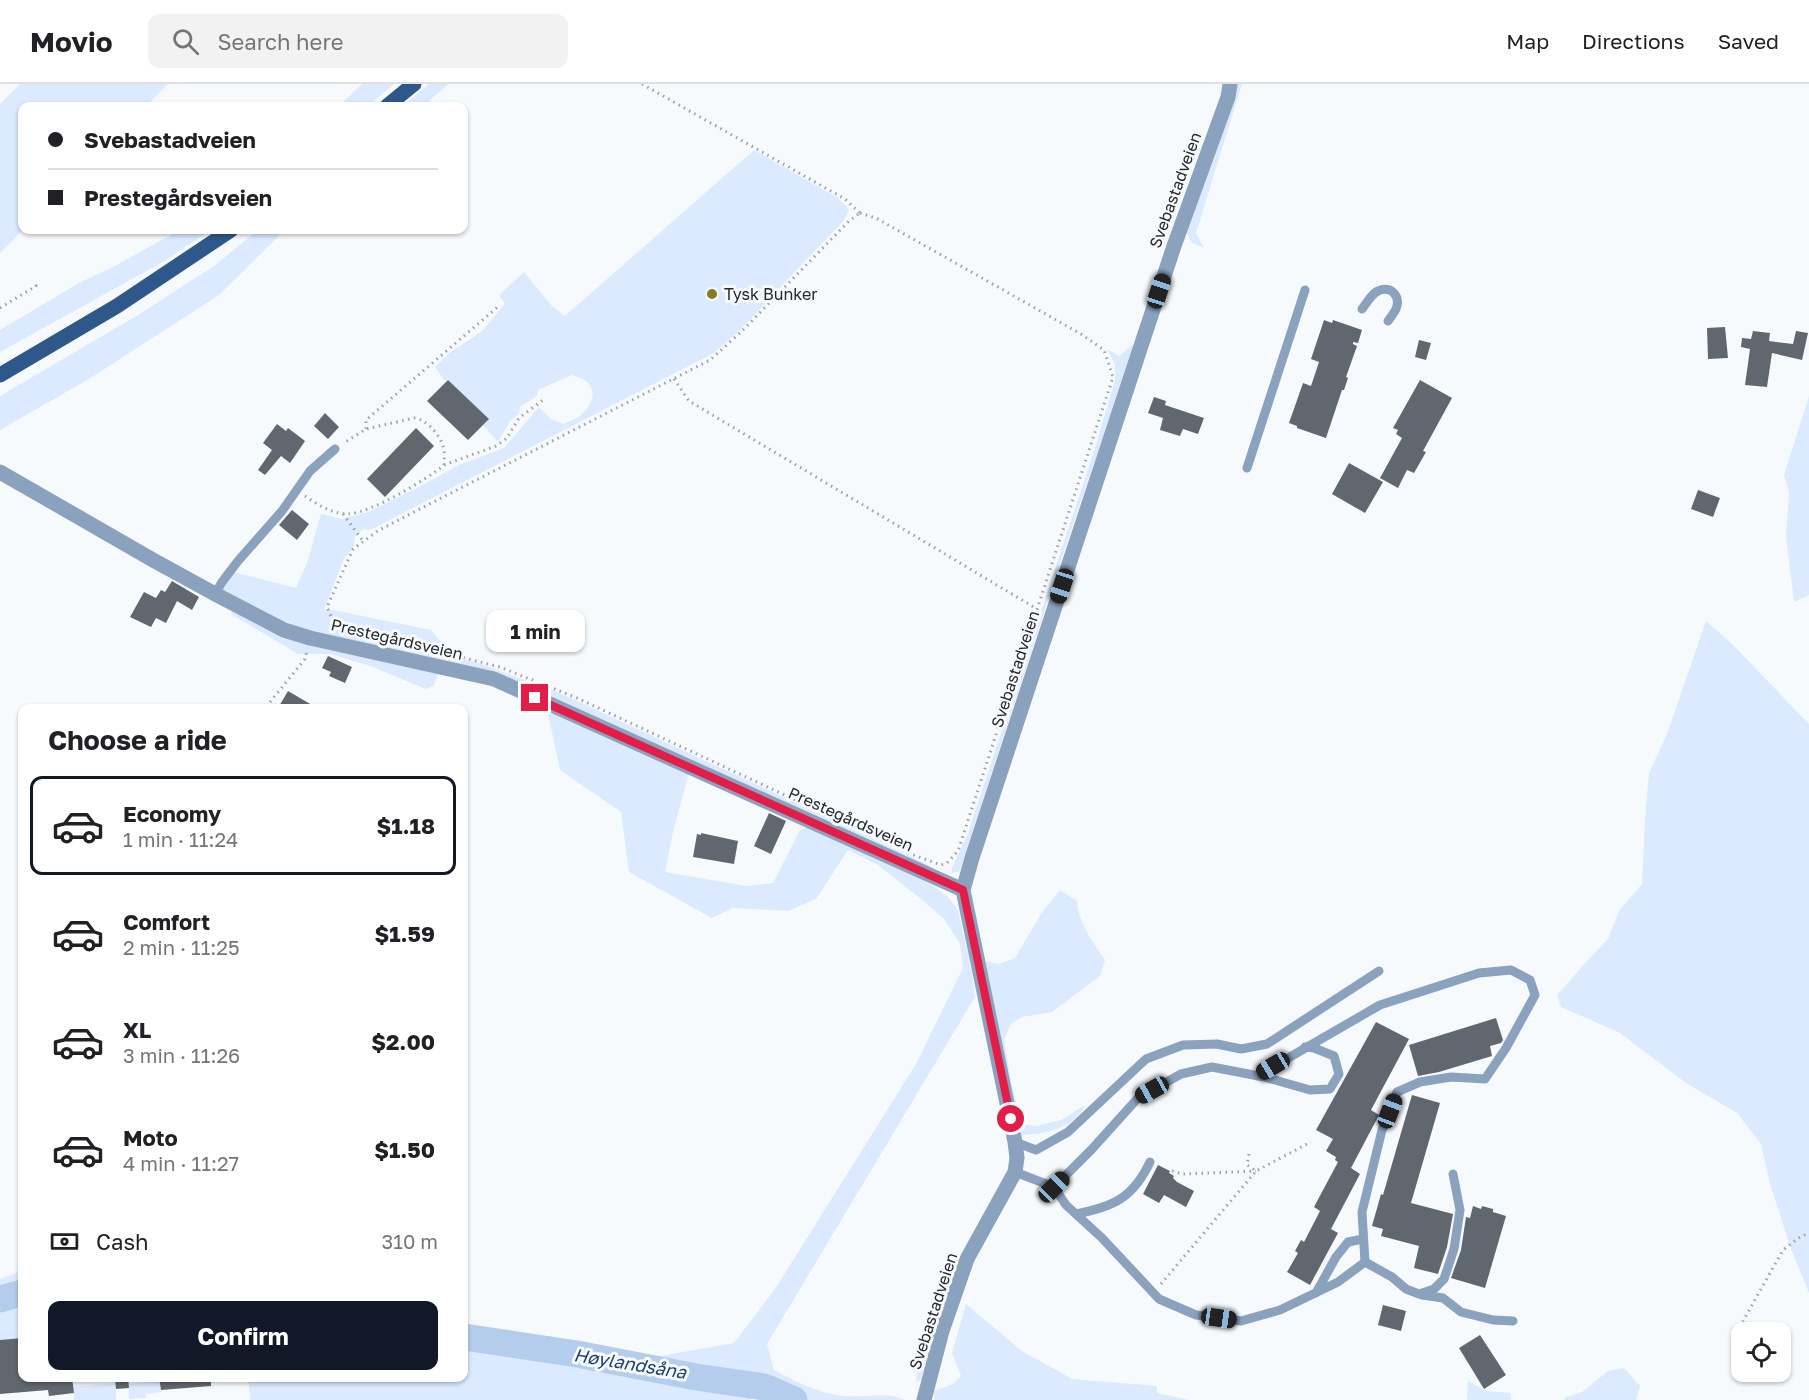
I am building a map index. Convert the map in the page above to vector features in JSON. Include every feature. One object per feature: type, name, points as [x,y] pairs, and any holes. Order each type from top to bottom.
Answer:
[{"type":"main road","points":[[392,102],[414,84]]},
{"type":"main road","points":[[0,381],[4,372],[117,306],[225,234]]},
{"type":"street","name":"Svebastadveien","points":[[924,1400],[942,1331],[967,1259],[1015,1172],[1017,1158],[963,890],[1170,258],[1230,84]]},
{"type":"street","name":"Prestegårdsveien","points":[[0,472],[153,560],[284,630],[310,638],[494,679],[963,890]]},
{"type":"lane","points":[[1362,309],[1373,294],[1385,289],[1391,290],[1396,294],[1398,300],[1396,309],[1388,321]]},
{"type":"lane","points":[[1247,468],[1305,290]]},
{"type":"lane","points":[[215,594],[222,582],[282,511],[317,463],[335,448]]},
{"type":"lane","points":[[1257,1076],[1380,1005],[1479,973],[1511,970],[1530,980],[1535,995],[1506,1048],[1485,1079],[1452,1077],[1420,1082],[1397,1092],[1382,1130],[1362,1212],[1365,1262]]},
{"type":"lane","points":[[1015,1142],[1036,1150],[1068,1132],[1146,1059],[1183,1045],[1217,1044],[1241,1048],[1267,1044],[1379,971]]},
{"type":"lane","points":[[1054,1187],[1138,1098],[1181,1074],[1212,1067],[1257,1076],[1270,1084],[1289,1084],[1310,1090],[1330,1089],[1339,1074],[1334,1056],[1305,1047]]},
{"type":"lane","points":[[1076,1214],[1100,1209],[1125,1198],[1145,1174],[1150,1162]]},
{"type":"lane","points":[[1015,1172],[1054,1187],[1066,1205],[1102,1238],[1159,1299],[1196,1315],[1241,1321],[1280,1310],[1338,1282],[1365,1262]]},
{"type":"lane","points":[[1419,1294],[1434,1289],[1444,1279],[1454,1249],[1460,1210],[1453,1174]]},
{"type":"lane","points":[[1316,1293],[1336,1257],[1348,1242],[1363,1239]]},
{"type":"lane","points":[[1365,1262],[1392,1277],[1406,1289],[1443,1298],[1461,1312],[1493,1320],[1514,1321]]},
{"type":"path","points":[[642,84],[845,199],[860,213],[876,218],[1081,334],[1104,350],[1113,377],[958,851],[948,863],[941,865],[911,854],[578,698],[534,680],[500,667],[335,625],[327,607],[353,549],[363,541],[379,530],[710,360],[734,339],[849,221],[860,213]]},
{"type":"path","points":[[0,308],[36,286],[34,282]]},
{"type":"path","points":[[366,429],[366,420],[500,305]]},
{"type":"path","points":[[674,379],[688,401],[1037,609]]},
{"type":"path","points":[[297,490],[313,502],[333,512],[349,514],[375,506],[430,477],[444,465],[496,446],[507,438],[519,418],[543,400]]},
{"type":"path","points":[[335,448],[366,429],[414,418],[421,419],[439,436],[444,448],[444,465]]},
{"type":"path","points":[[343,513],[363,541]]},
{"type":"path","points":[[270,704],[305,659],[310,638]]},
{"type":"path","points":[[1153,1293],[1256,1171],[1311,1142]]},
{"type":"path","points":[[1249,1154],[1247,1165],[1256,1171]]},
{"type":"path","points":[[1172,1171],[1182,1174],[1256,1171]]},
{"type":"path","points":[[1742,1322],[1783,1250],[1809,1233]]},
{"type":"shaded area","points":[[20,84],[168,84],[150,102],[18,102],[19,234],[0,253],[0,104]]},
{"type":"shaded area","points":[[362,84],[394,84],[373,102],[343,102]]},
{"type":"shaded area","points":[[429,84],[449,84],[428,102],[408,102]]},
{"type":"shaded area","points":[[1235,84],[1242,84],[1196,233],[1204,248],[1192,243],[1185,230]]},
{"type":"shaded area","points":[[754,150],[838,198],[849,209],[845,219],[741,329],[714,353],[370,530],[363,529],[355,537],[354,546],[344,559],[324,610],[431,630],[448,650],[447,655],[479,663],[560,693],[927,864],[940,873],[444,662],[433,686],[426,689],[370,666],[330,654],[298,654],[231,614],[235,598],[221,590],[233,572],[296,588],[307,563],[321,514],[342,519],[368,512],[459,465],[504,448],[539,407],[551,419],[563,424],[581,415],[589,406],[592,390],[586,381],[572,375],[538,390],[537,396],[520,407],[519,414],[510,421],[498,442],[483,425],[488,418],[448,380],[444,380],[435,367],[448,354],[482,331],[505,304],[499,295],[524,272],[552,306],[565,316]]},
{"type":"shaded area","points":[[173,234],[205,234],[163,262],[0,352],[0,330],[79,283]]},
{"type":"shaded area","points":[[253,234],[281,234],[219,295],[89,379],[0,430],[0,396],[138,315],[214,266]]},
{"type":"shaded area","points":[[1135,343],[1066,545],[964,858],[959,872],[951,873],[968,833],[1094,451],[1115,380],[1115,365],[1107,349],[1119,356]]},
{"type":"shaded area","points":[[1809,396],[1809,595],[1794,602],[1786,536],[1789,493],[1784,475]]},
{"type":"shaded area","points":[[1706,621],[1733,645],[1809,724],[1809,1293],[1791,1249],[1770,1184],[1761,1144],[1737,1113],[1686,1083],[1620,1033],[1561,1007],[1557,995],[1608,939],[1619,911],[1642,884],[1649,773],[1667,734]]},
{"type":"shaded area","points":[[547,709],[689,773],[665,872],[747,886],[773,883],[800,830],[809,827],[916,875],[947,896],[958,910],[975,997],[767,1344],[774,1370],[808,1387],[835,1395],[883,1395],[905,1400],[782,1400],[760,1391],[750,1400],[250,1400],[248,1382],[468,1382],[468,1333],[655,1357],[734,1343],[775,1289],[916,1064],[963,968],[960,944],[944,919],[921,899],[878,865],[848,850],[816,899],[788,911],[733,908],[712,918],[629,872],[621,812],[560,770]]},
{"type":"shaded area","points":[[1060,890],[1077,901],[1083,925],[1105,960],[1100,976],[1052,1012],[1022,1017],[1011,1024],[1004,1039],[1011,1082],[1022,1124],[1037,1126],[1061,1120],[1085,1105],[1081,1113],[1067,1124],[1049,1131],[1022,1135],[1017,1125],[985,961],[999,964],[1015,958],[1041,914]]},
{"type":"shaded area","points":[[958,1254],[960,1259],[938,1316],[921,1379],[916,1383],[919,1354],[940,1287]]},
{"type":"shaded area","points":[[18,1272],[18,1338],[0,1340],[0,1279]]},
{"type":"shaded area","points":[[966,1304],[1022,1351],[1072,1379],[1157,1386],[1157,1393],[1189,1400],[934,1400],[934,1391],[953,1384],[961,1376],[952,1353]]},
{"type":"shaded area","points":[[1624,1368],[1640,1386],[1636,1400],[1565,1400],[1564,1398],[1582,1392],[1608,1371]]},
{"type":"shaded area","points":[[1468,1381],[1486,1391],[1511,1393],[1511,1400],[1467,1400]]},
{"type":"shaded area","points":[[160,1382],[161,1392],[145,1394],[147,1398],[129,1399],[129,1384]]},
{"type":"shaded area","points":[[116,1383],[116,1400],[74,1400],[73,1387]]},
{"type":"building","points":[[1324,320],[1332,323],[1333,320],[1362,330],[1358,343],[1353,342],[1357,346],[1346,377],[1348,378],[1326,438],[1289,423],[1303,383],[1311,386],[1319,362],[1311,359]]},
{"type":"building","points":[[1725,327],[1728,358],[1708,359],[1707,328]]},
{"type":"building","points":[[1753,331],[1770,333],[1769,341],[1793,344],[1796,331],[1808,333],[1802,360],[1772,353],[1767,387],[1745,385],[1750,349],[1741,347],[1742,338],[1751,339]]},
{"type":"building","points":[[1419,340],[1431,343],[1426,360],[1415,357]]},
{"type":"building","points":[[448,380],[489,419],[468,440],[427,401]]},
{"type":"building","points":[[1420,380],[1452,398],[1423,451],[1426,452],[1414,473],[1407,470],[1398,488],[1380,478],[1402,438],[1396,434],[1398,430],[1393,428]]},
{"type":"building","points":[[1154,397],[1166,401],[1165,405],[1204,418],[1198,434],[1183,429],[1180,436],[1160,430],[1163,418],[1148,413]]},
{"type":"building","points":[[325,413],[339,427],[328,439],[314,426]]},
{"type":"building","points":[[277,424],[286,431],[288,428],[305,441],[290,463],[281,456],[265,475],[258,470],[272,450],[263,443]]},
{"type":"building","points":[[416,428],[434,446],[385,497],[367,479]]},
{"type":"building","points":[[1349,463],[1383,482],[1365,513],[1332,494]]},
{"type":"building","points":[[1698,490],[1720,498],[1713,517],[1691,509]]},
{"type":"building","points":[[292,510],[309,524],[297,540],[279,525]]},
{"type":"building","points":[[172,581],[199,597],[192,610],[177,601],[166,623],[156,618],[151,627],[130,617],[144,592],[156,598],[161,590],[165,592]]},
{"type":"building","points":[[328,656],[352,667],[345,683],[329,676],[331,672],[322,668]]},
{"type":"building","points":[[288,691],[310,704],[280,704]]},
{"type":"building","points":[[769,813],[786,821],[771,854],[754,846]]},
{"type":"building","points":[[701,833],[738,841],[734,864],[693,857],[697,834],[701,835]]},
{"type":"building","points":[[1496,1018],[1503,1040],[1501,1043],[1490,1046],[1492,1056],[1418,1076],[1409,1045]]},
{"type":"building","points":[[1376,1022],[1409,1039],[1371,1110],[1379,1115],[1351,1168],[1360,1174],[1331,1229],[1338,1233],[1310,1285],[1287,1272],[1298,1253],[1295,1251],[1301,1240],[1304,1242],[1320,1211],[1314,1207],[1338,1162],[1335,1160],[1336,1157],[1326,1151],[1333,1139],[1316,1130]]},
{"type":"building","points":[[1412,1095],[1440,1103],[1411,1203],[1453,1214],[1447,1247],[1438,1274],[1414,1268],[1419,1246],[1381,1236],[1383,1229],[1372,1226]]},
{"type":"building","points":[[1158,1165],[1170,1171],[1169,1173],[1177,1182],[1194,1191],[1186,1207],[1164,1195],[1159,1203],[1143,1194]]},
{"type":"building","points":[[1473,1206],[1493,1209],[1493,1212],[1506,1216],[1485,1288],[1451,1278],[1461,1250],[1466,1217],[1470,1218]]},
{"type":"building","points":[[1383,1305],[1406,1311],[1401,1331],[1378,1325]]},
{"type":"building","points":[[1480,1335],[1506,1375],[1484,1389],[1459,1348]]},
{"type":"building","points":[[18,1338],[18,1382],[73,1382],[74,1393],[49,1396],[48,1390],[0,1394],[0,1340]]},
{"type":"building","points":[[115,1382],[128,1382],[129,1388],[116,1389]]},
{"type":"building","points":[[160,1382],[211,1382],[211,1386],[161,1390]]},
{"type":"waterway","name":"Høylandsåna","points":[[0,1299],[18,1294]]},
{"type":"waterway","name":"Høylandsåna","points":[[468,1338],[764,1387],[794,1400]]},
{"type":"place","name":"Tysk Bunker","points":[[712,294]]},
{"type":"route","points":[[535,698],[963,890],[1011,1119]]}]
